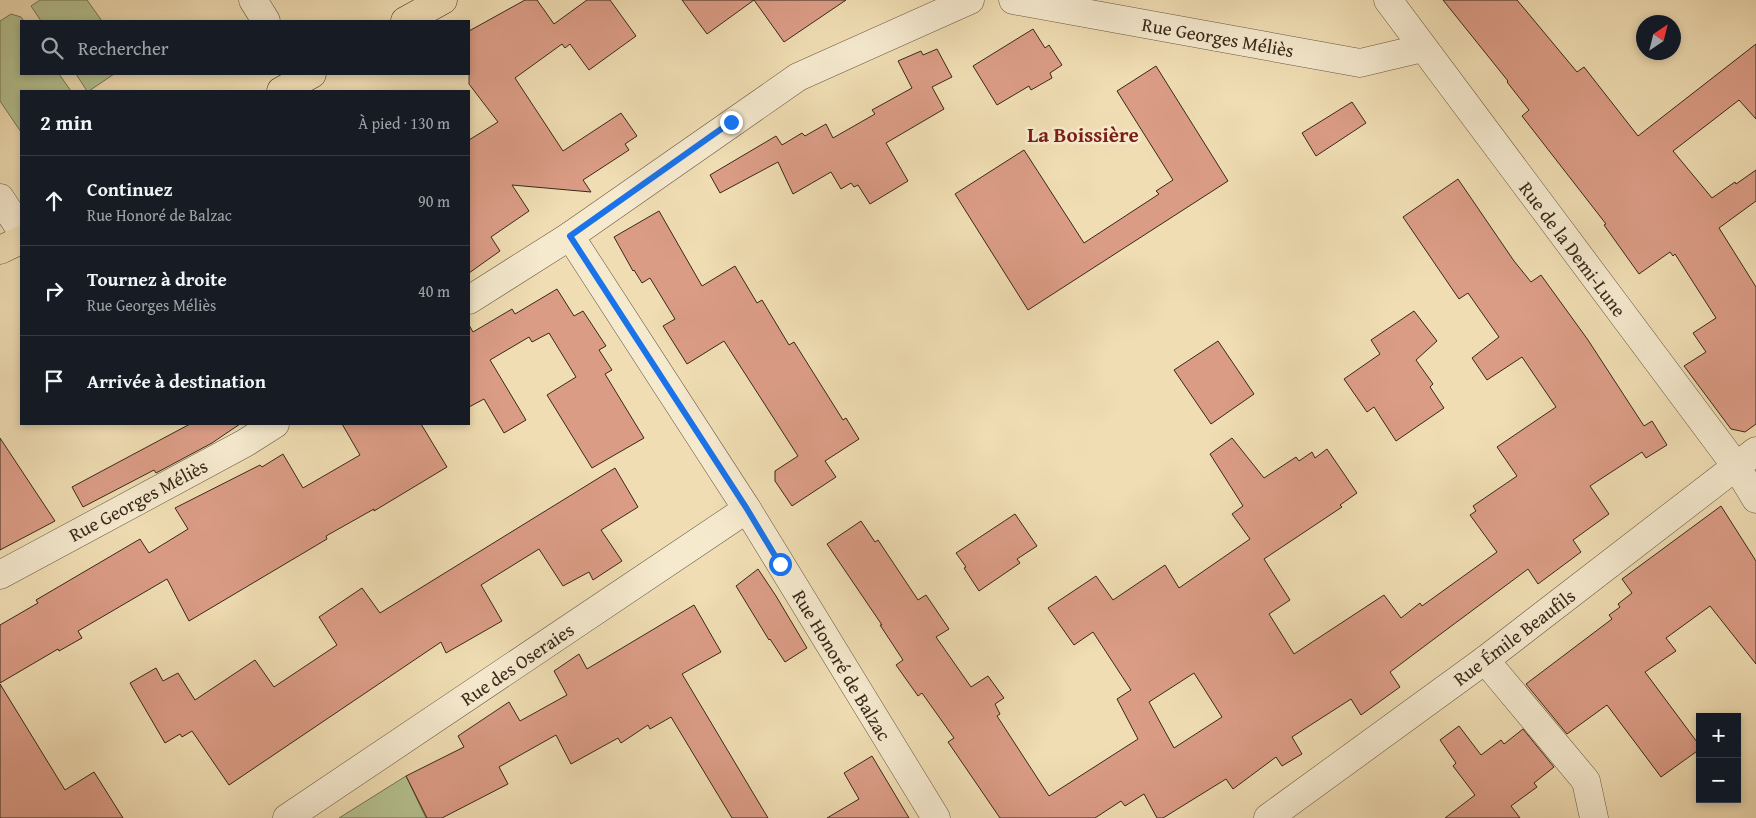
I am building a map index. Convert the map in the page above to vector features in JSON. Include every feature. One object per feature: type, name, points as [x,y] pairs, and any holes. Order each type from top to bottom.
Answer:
[{"type":"main road","points":[[407,20],[443,0]]},
{"type":"main road","points":[[0,250],[20,240]]},
{"type":"street","points":[[253,0],[265,20]]},
{"type":"street","points":[[470,299],[570,236],[798,77],[970,0]]},
{"type":"street","name":"Rue Georges Méliès","points":[[1013,0],[1360,63],[1423,48]]},
{"type":"street","name":"Rue de la Demi-Lune","points":[[1388,0],[1423,48],[1746,459],[1756,498]]},
{"type":"street","points":[[0,198],[20,228]]},
{"type":"street","name":"Rue Honoré de Balzac","points":[[570,236],[747,509],[936,818]]},
{"type":"street","name":"Rue Georges Méliès","points":[[0,575],[245,443],[273,425]]},
{"type":"street","name":"Rue Émile Beaufils","points":[[1268,818],[1485,660],[1746,459]]},
{"type":"street","name":"Rue des Oseraies","points":[[287,818],[747,509]]},
{"type":"street","points":[[1485,660],[1586,781],[1594,818]]},
{"type":"green space","points":[[40,0],[87,0],[101,20],[40,20],[31,6]]},
{"type":"green space","points":[[11,14],[21,17],[23,20],[20,20],[20,75],[60,75],[70,90],[20,90],[20,131],[0,101],[0,21]]},
{"type":"green space","points":[[77,75],[113,75],[90,90],[86,90]]},
{"type":"green space","points":[[406,776],[426,818],[339,818]]},
{"type":"building","points":[[525,0],[537,0],[554,24],[587,0],[610,0],[636,36],[589,70],[570,44],[565,48],[562,44],[515,78],[563,151],[621,113],[637,136],[625,144],[629,150],[583,180],[591,192],[512,185],[529,211],[491,237],[500,251],[470,272],[470,139],[498,122],[469,84],[470,30]]},
{"type":"building","points":[[682,0],[754,0],[707,34]]},
{"type":"building","points":[[754,0],[846,0],[784,42]]},
{"type":"building","points":[[1443,0],[1517,0],[1577,72],[1584,67],[1638,136],[1756,44],[1756,119],[1739,100],[1673,151],[1712,198],[1756,170],[1756,201],[1719,228],[1756,287],[1756,424],[1745,432],[1731,429],[1684,366],[1706,352],[1693,333],[1716,318],[1675,254],[1673,256],[1670,252],[1639,274],[1604,225],[1606,224],[1522,116],[1529,110]]},
{"type":"building","points":[[1033,29],[1045,48],[1049,45],[1062,65],[1050,73],[1052,78],[1031,90],[1029,86],[997,105],[973,66]]},
{"type":"building","points":[[937,49],[952,77],[932,87],[944,109],[886,143],[908,181],[870,204],[858,185],[854,187],[851,183],[841,189],[831,172],[793,194],[778,162],[720,193],[710,175],[776,136],[782,145],[802,133],[805,136],[826,124],[833,138],[875,114],[872,110],[912,88],[898,61],[921,51],[923,55]]},
{"type":"building","points":[[1156,66],[1228,181],[1028,310],[955,194],[1024,150],[1084,243],[1159,194],[1156,191],[1173,180],[1117,91]]},
{"type":"building","points":[[1352,102],[1366,123],[1316,156],[1302,133]]},
{"type":"building","points":[[1458,179],[1514,261],[1531,282],[1541,275],[1588,340],[1644,426],[1652,421],[1667,445],[1646,458],[1642,452],[1590,486],[1609,514],[1573,540],[1581,552],[1538,584],[1528,569],[1390,672],[1400,687],[1361,715],[1351,699],[1292,737],[1302,754],[1282,766],[1276,757],[1233,789],[1226,779],[1163,818],[1157,818],[1144,794],[1125,806],[1121,801],[1095,818],[1000,818],[948,742],[954,738],[922,693],[918,696],[896,665],[903,660],[880,625],[882,625],[827,544],[861,521],[875,542],[878,540],[918,600],[926,595],[949,629],[936,637],[971,687],[988,676],[1004,698],[995,704],[1000,714],[997,716],[1049,796],[1138,739],[1117,699],[1131,690],[1093,632],[1074,645],[1048,608],[1096,576],[1113,600],[1165,565],[1179,588],[1250,539],[1232,514],[1243,506],[1210,454],[1232,438],[1264,478],[1296,457],[1299,461],[1312,452],[1315,458],[1327,449],[1357,493],[1340,505],[1342,507],[1264,559],[1290,600],[1269,614],[1294,654],[1384,595],[1401,618],[1420,603],[1422,606],[1497,552],[1470,515],[1476,511],[1473,506],[1517,476],[1497,447],[1556,407],[1522,357],[1487,380],[1472,358],[1499,337],[1468,293],[1459,299],[1403,217]],"holes":[[[1194,673],[1222,717],[1174,748],[1149,702]]]},
{"type":"building","points":[[659,211],[702,286],[735,266],[757,303],[762,300],[789,345],[794,342],[843,420],[846,418],[859,439],[825,461],[836,477],[792,506],[775,481],[775,471],[798,456],[724,341],[687,364],[663,326],[675,319],[650,278],[642,283],[633,271],[614,237]]},
{"type":"building","points":[[557,289],[574,316],[583,311],[606,346],[599,350],[612,370],[605,374],[644,438],[592,468],[547,395],[576,377],[549,333],[532,342],[529,337],[490,360],[526,420],[504,433],[484,399],[470,406],[470,327],[473,332],[512,309],[515,314]]},
{"type":"building","points":[[1414,311],[1437,341],[1416,360],[1433,384],[1430,387],[1444,408],[1396,441],[1374,407],[1367,412],[1344,379],[1380,354],[1371,340]]},
{"type":"building","points":[[1218,341],[1254,394],[1211,424],[1174,370]]},
{"type":"building","points":[[188,425],[239,425],[212,443],[156,473],[154,470],[83,507],[72,487]]},
{"type":"building","points":[[343,425],[422,425],[447,467],[374,511],[374,509],[326,536],[327,539],[189,621],[167,579],[78,631],[82,638],[59,651],[58,649],[0,683],[0,625],[38,603],[36,600],[140,539],[149,553],[188,529],[175,508],[260,465],[262,467],[283,454],[303,488],[360,455]]},
{"type":"building","points":[[0,438],[55,521],[0,550]]},
{"type":"building","points":[[615,468],[638,507],[601,530],[622,561],[593,580],[589,572],[563,586],[539,549],[481,585],[502,621],[446,653],[441,642],[229,785],[192,731],[182,737],[180,734],[165,743],[130,683],[156,668],[163,681],[178,673],[195,700],[255,660],[274,687],[337,645],[319,617],[362,588],[380,613]]},
{"type":"building","points":[[1721,506],[1756,561],[1756,664],[1710,606],[1666,638],[1676,651],[1645,672],[1696,741],[1696,752],[1661,777],[1607,705],[1567,734],[1526,684],[1612,619],[1609,615],[1620,607],[1618,604],[1632,593],[1622,579]]},
{"type":"building","points":[[1015,514],[1037,546],[1017,559],[1020,563],[979,591],[956,553]]},
{"type":"building","points":[[758,569],[807,648],[785,662],[769,640],[736,586]]},
{"type":"building","points":[[694,605],[721,652],[682,674],[768,818],[732,818],[671,717],[650,729],[648,725],[621,743],[618,738],[571,764],[556,735],[499,767],[508,784],[442,818],[427,818],[406,776],[464,747],[458,736],[509,702],[520,721],[567,695],[554,671],[579,654],[587,669]]},
{"type":"building","points":[[0,684],[65,790],[94,772],[123,818],[0,818]]},
{"type":"building","points":[[1459,726],[1481,755],[1501,740],[1504,744],[1523,729],[1554,767],[1534,783],[1537,787],[1511,806],[1520,818],[1445,818],[1475,795],[1453,766],[1456,763],[1440,740]]},
{"type":"building","points":[[872,756],[909,818],[827,818],[859,799],[844,773]]},
{"type":"district","name":"La Boissière","points":[[1083,135]]},
{"type":"route","points":[[731,122],[570,236],[747,509],[780,564]]}]
